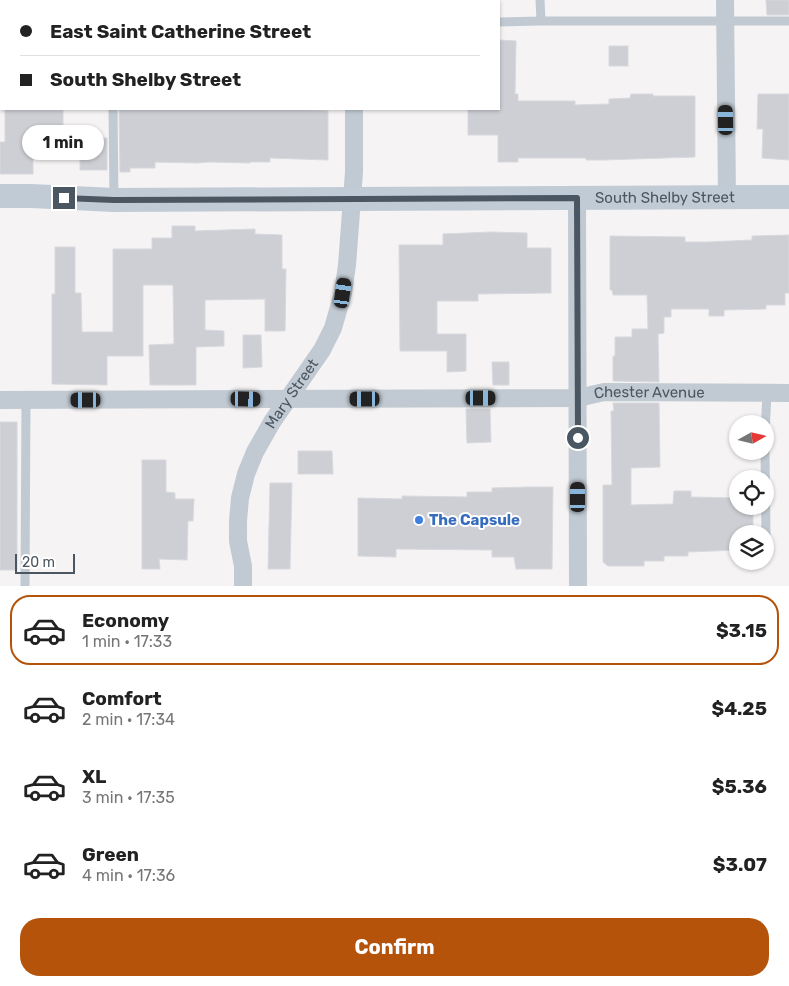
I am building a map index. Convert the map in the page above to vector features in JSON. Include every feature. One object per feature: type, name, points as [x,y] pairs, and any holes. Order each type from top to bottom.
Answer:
[{"type":"main road","name":"South Shelby Street","points":[[0,196],[114,200],[789,198]]},
{"type":"street","points":[[725,0],[727,198]]},
{"type":"street","name":"Mary Street","points":[[243,586],[243,566],[238,541],[238,521],[240,498],[246,474],[255,452],[272,422],[322,350],[333,328],[343,293],[353,200],[354,110]]},
{"type":"street","points":[[577,198],[578,586]]},
{"type":"street","name":"Chester Avenue","points":[[0,400],[578,398],[604,392],[789,393]]},
{"type":"lane","points":[[540,0],[541,22]]},
{"type":"lane","points":[[500,22],[789,21]]},
{"type":"lane","points":[[113,110],[114,200]]},
{"type":"lane","points":[[766,415],[767,393]]},
{"type":"lane","points":[[25,586],[26,400]]},
{"type":"lane","points":[[765,460],[766,525]]},
{"type":"building","points":[[766,0],[789,0],[789,15],[767,15]]},
{"type":"building","points":[[500,40],[516,41],[515,94],[518,94],[518,101],[575,101],[575,105],[609,104],[609,99],[630,98],[631,94],[695,96],[695,157],[603,160],[586,160],[586,158],[518,158],[518,162],[498,162],[498,135],[468,135],[468,110],[500,110]]},
{"type":"building","points":[[609,46],[628,46],[628,66],[609,66]]},
{"type":"building","points":[[758,94],[789,94],[789,160],[762,158],[763,129],[757,129]]},
{"type":"building","points":[[5,110],[63,110],[63,129],[33,129],[33,174],[0,174],[0,142],[5,142]]},
{"type":"building","points":[[119,110],[328,111],[328,160],[270,158],[270,162],[250,163],[155,162],[155,168],[130,168],[130,172],[120,172]]},
{"type":"building","points":[[80,138],[107,138],[107,170],[80,170]]},
{"type":"building","points":[[172,226],[195,226],[195,231],[255,229],[255,234],[282,235],[282,269],[286,269],[285,331],[265,331],[265,299],[205,300],[205,330],[224,331],[224,346],[196,347],[196,385],[150,385],[149,345],[174,344],[173,285],[143,285],[143,356],[107,356],[107,385],[52,384],[52,294],[55,294],[55,247],[75,247],[75,293],[81,293],[82,332],[113,332],[113,249],[152,249],[152,238],[172,238]]},
{"type":"building","points":[[527,233],[527,248],[551,248],[551,293],[478,294],[478,301],[437,301],[437,334],[466,334],[466,371],[447,372],[447,351],[400,351],[399,245],[443,245],[443,234]]},
{"type":"building","points":[[789,235],[789,293],[785,293],[785,305],[766,305],[766,309],[724,310],[724,316],[709,316],[709,309],[671,309],[671,317],[664,317],[664,333],[658,334],[659,382],[613,381],[615,337],[632,337],[632,329],[648,329],[647,295],[613,295],[612,290],[610,290],[610,236],[685,237],[685,242],[708,242],[752,240],[752,236]]},
{"type":"building","points":[[243,335],[261,335],[262,367],[243,368]]},
{"type":"building","points":[[492,362],[509,362],[509,385],[493,385]]},
{"type":"building","points":[[613,403],[659,403],[660,467],[631,468],[631,505],[673,504],[674,491],[691,491],[691,497],[729,498],[729,515],[753,515],[753,525],[729,525],[729,550],[688,552],[688,556],[664,556],[664,561],[644,561],[644,566],[608,566],[603,562],[603,485],[612,485],[611,411],[614,411]]},
{"type":"building","points":[[466,409],[490,409],[491,442],[467,443]]},
{"type":"building","points":[[0,422],[17,422],[17,570],[0,570]]},
{"type":"building","points":[[298,451],[332,451],[333,474],[298,474]]},
{"type":"building","points":[[142,460],[166,460],[166,492],[175,493],[175,499],[194,499],[193,521],[188,521],[187,560],[159,559],[160,569],[142,569]]},
{"type":"building","points":[[270,483],[292,483],[290,569],[268,569]]},
{"type":"building","points":[[553,487],[552,569],[516,569],[514,557],[492,557],[492,550],[396,549],[396,557],[358,556],[358,498],[402,499],[402,496],[467,497],[467,492],[492,492],[492,488]]},
{"type":"place","name":"The Capsule","points":[[419,520]]},
{"type":"route","points":[[64,198],[114,200],[353,200],[577,198],[578,438]]}]
